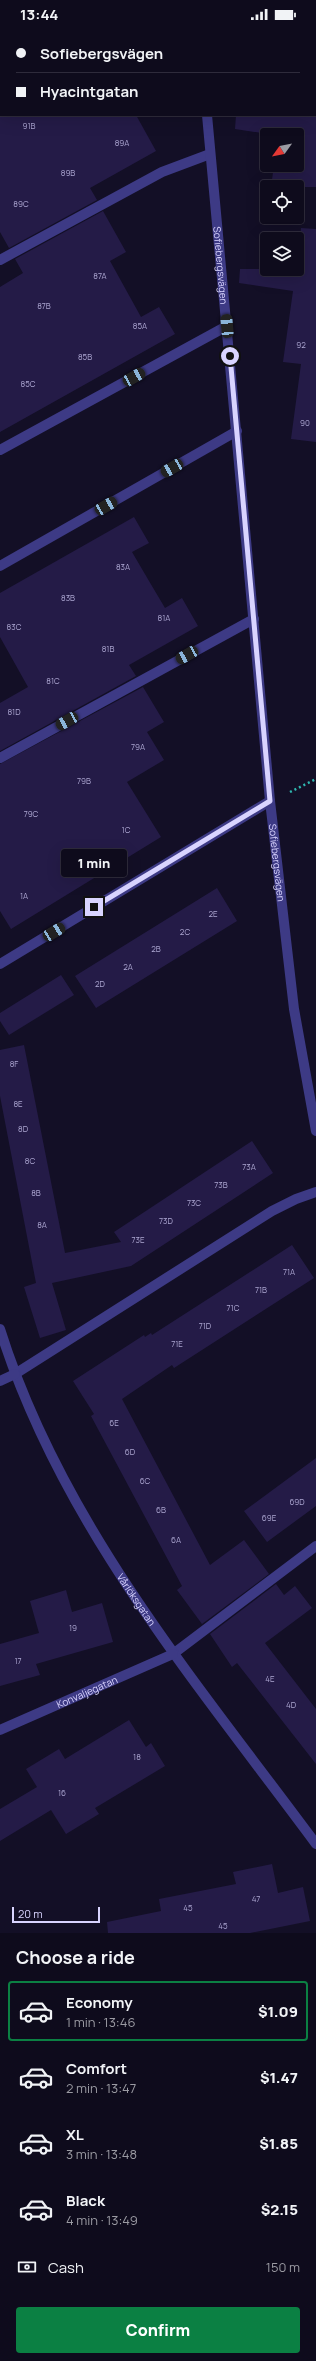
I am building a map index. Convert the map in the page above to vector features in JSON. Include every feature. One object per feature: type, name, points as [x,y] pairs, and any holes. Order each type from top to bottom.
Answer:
[{"type":"street","name":"Sofiebergsvägen","points":[[207,116],[270,801],[294,1009],[316,1131]]},
{"type":"street","points":[[0,260],[162,172],[210,154]]},
{"type":"street","points":[[0,450],[227,326]]},
{"type":"street","points":[[0,566],[237,431]]},
{"type":"street","points":[[0,758],[254,619]]},
{"type":"street","points":[[0,964],[270,801]]},
{"type":"street","points":[[0,1381],[15,1374],[272,1211],[296,1199],[316,1192]]},
{"type":"street","name":"Vårlöksgatan","points":[[0,1329],[15,1374],[35,1421],[63,1478],[112,1562],[173,1654],[316,1844]]},
{"type":"street","name":"Konvaljegatan","points":[[0,1730],[173,1654],[316,1546]]},
{"type":"path","points":[[270,801],[316,779]]},
{"type":"building","points":[[0,116],[137,116],[156,151],[90,188],[97,200],[9,248],[0,232]]},
{"type":"building","points":[[236,116],[316,116],[316,187],[304,187],[304,180],[272,180],[273,172],[304,172],[304,128],[260,128],[260,133],[235,129]]},
{"type":"building","points":[[103,211],[126,252],[110,261],[141,317],[159,307],[175,334],[0,432],[0,287],[23,273],[15,259]]},
{"type":"building","points":[[301,228],[316,229],[316,442],[291,439],[301,364],[283,362],[293,291],[239,283],[240,269],[260,269],[260,276],[304,276],[304,232],[301,232]]},
{"type":"building","points":[[134,517],[149,543],[132,552],[149,581],[165,608],[182,598],[198,626],[129,665],[136,676],[0,751],[0,703],[28,687],[0,637],[0,593]]},
{"type":"building","points":[[143,687],[164,722],[147,732],[164,760],[127,782],[161,837],[11,929],[0,911],[0,764]]},
{"type":"building","points":[[217,888],[237,921],[96,1008],[75,976]]},
{"type":"building","points":[[61,975],[74,995],[9,1035],[0,1021],[0,1013]]},
{"type":"building","points":[[24,1045],[65,1253],[121,1242],[114,1232],[252,1141],[273,1173],[131,1266],[52,1283],[66,1330],[40,1338],[24,1287],[36,1283],[0,1096],[0,1050]]},
{"type":"building","points":[[292,1245],[314,1278],[174,1368],[172,1365],[122,1399],[210,1565],[244,1540],[269,1574],[202,1624],[177,1590],[182,1586],[91,1416],[94,1414],[73,1381],[144,1335],[145,1337],[151,1333],[152,1335]]},
{"type":"building","points":[[316,1458],[316,1506],[267,1542],[244,1511]]},
{"type":"building","points":[[276,1584],[284,1595],[295,1586],[312,1608],[265,1643],[316,1709],[316,1764],[237,1663],[232,1667],[210,1634]]},
{"type":"building","points":[[66,1590],[72,1612],[102,1603],[113,1642],[36,1664],[40,1675],[0,1686],[0,1644],[39,1633],[30,1601]]},
{"type":"building","points":[[129,1720],[146,1747],[151,1743],[165,1766],[95,1808],[99,1814],[66,1834],[51,1810],[0,1841],[0,1809],[37,1787],[26,1769],[59,1749],[65,1759]]},
{"type":"building","points":[[272,1864],[278,1893],[303,1887],[310,1921],[250,1933],[108,1933],[107,1922],[161,1911],[159,1899],[236,1884],[233,1872]]},
{"type":"route","points":[[94,907],[270,801],[230,356]]}]
